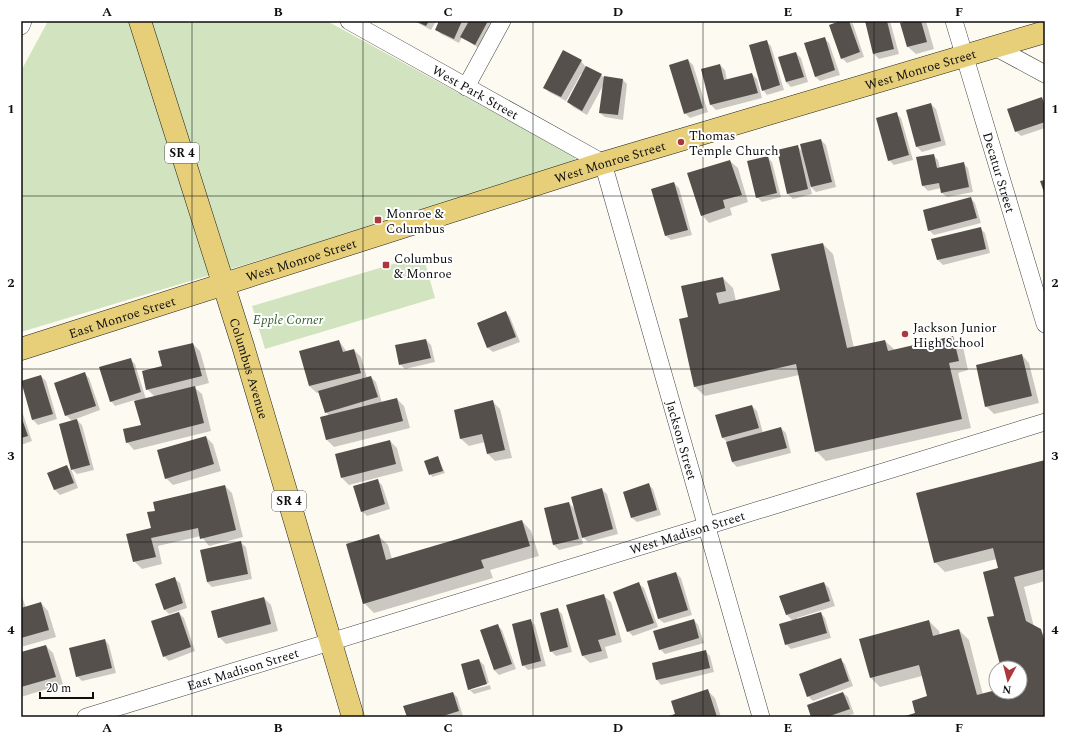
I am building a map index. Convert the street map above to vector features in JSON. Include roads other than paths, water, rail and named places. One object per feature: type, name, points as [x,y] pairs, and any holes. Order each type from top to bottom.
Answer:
[{"type":"main road","name":"Columbus Avenue","points":[[140,21],[224,285],[353,717]]},
{"type":"main road","name":"West Monroe Street","points":[[224,285],[603,163],[1045,32]]},
{"type":"main road","name":"East Monroe Street","points":[[21,349],[224,285]]},
{"type":"street","points":[[21,26],[23,21]]},
{"type":"street","name":"West Park Street","points":[[349,21],[603,163]]},
{"type":"street","points":[[466,86],[502,21]]},
{"type":"street","name":"Decatur Street","points":[[954,21],[1045,324]]},
{"type":"street","points":[[995,47],[1045,74]]},
{"type":"street","name":"Jackson Street","points":[[603,163],[705,526],[761,717]]},
{"type":"street","name":"West Madison Street","points":[[330,641],[1045,422]]},
{"type":"street","name":"East Madison Street","points":[[86,717],[330,641]]},
{"type":"place","name":"Thomas Temple Church","points":[[681,142]]},
{"type":"place","name":"Monroe & Columbus","points":[[378,220]]},
{"type":"place","name":"Columbus & Monroe","points":[[386,265]]},
{"type":"place","name":"Jackson Junior High School","points":[[905,334]]},
{"type":"park label","name":"Epple Corner","points":[[288,319]]}]
